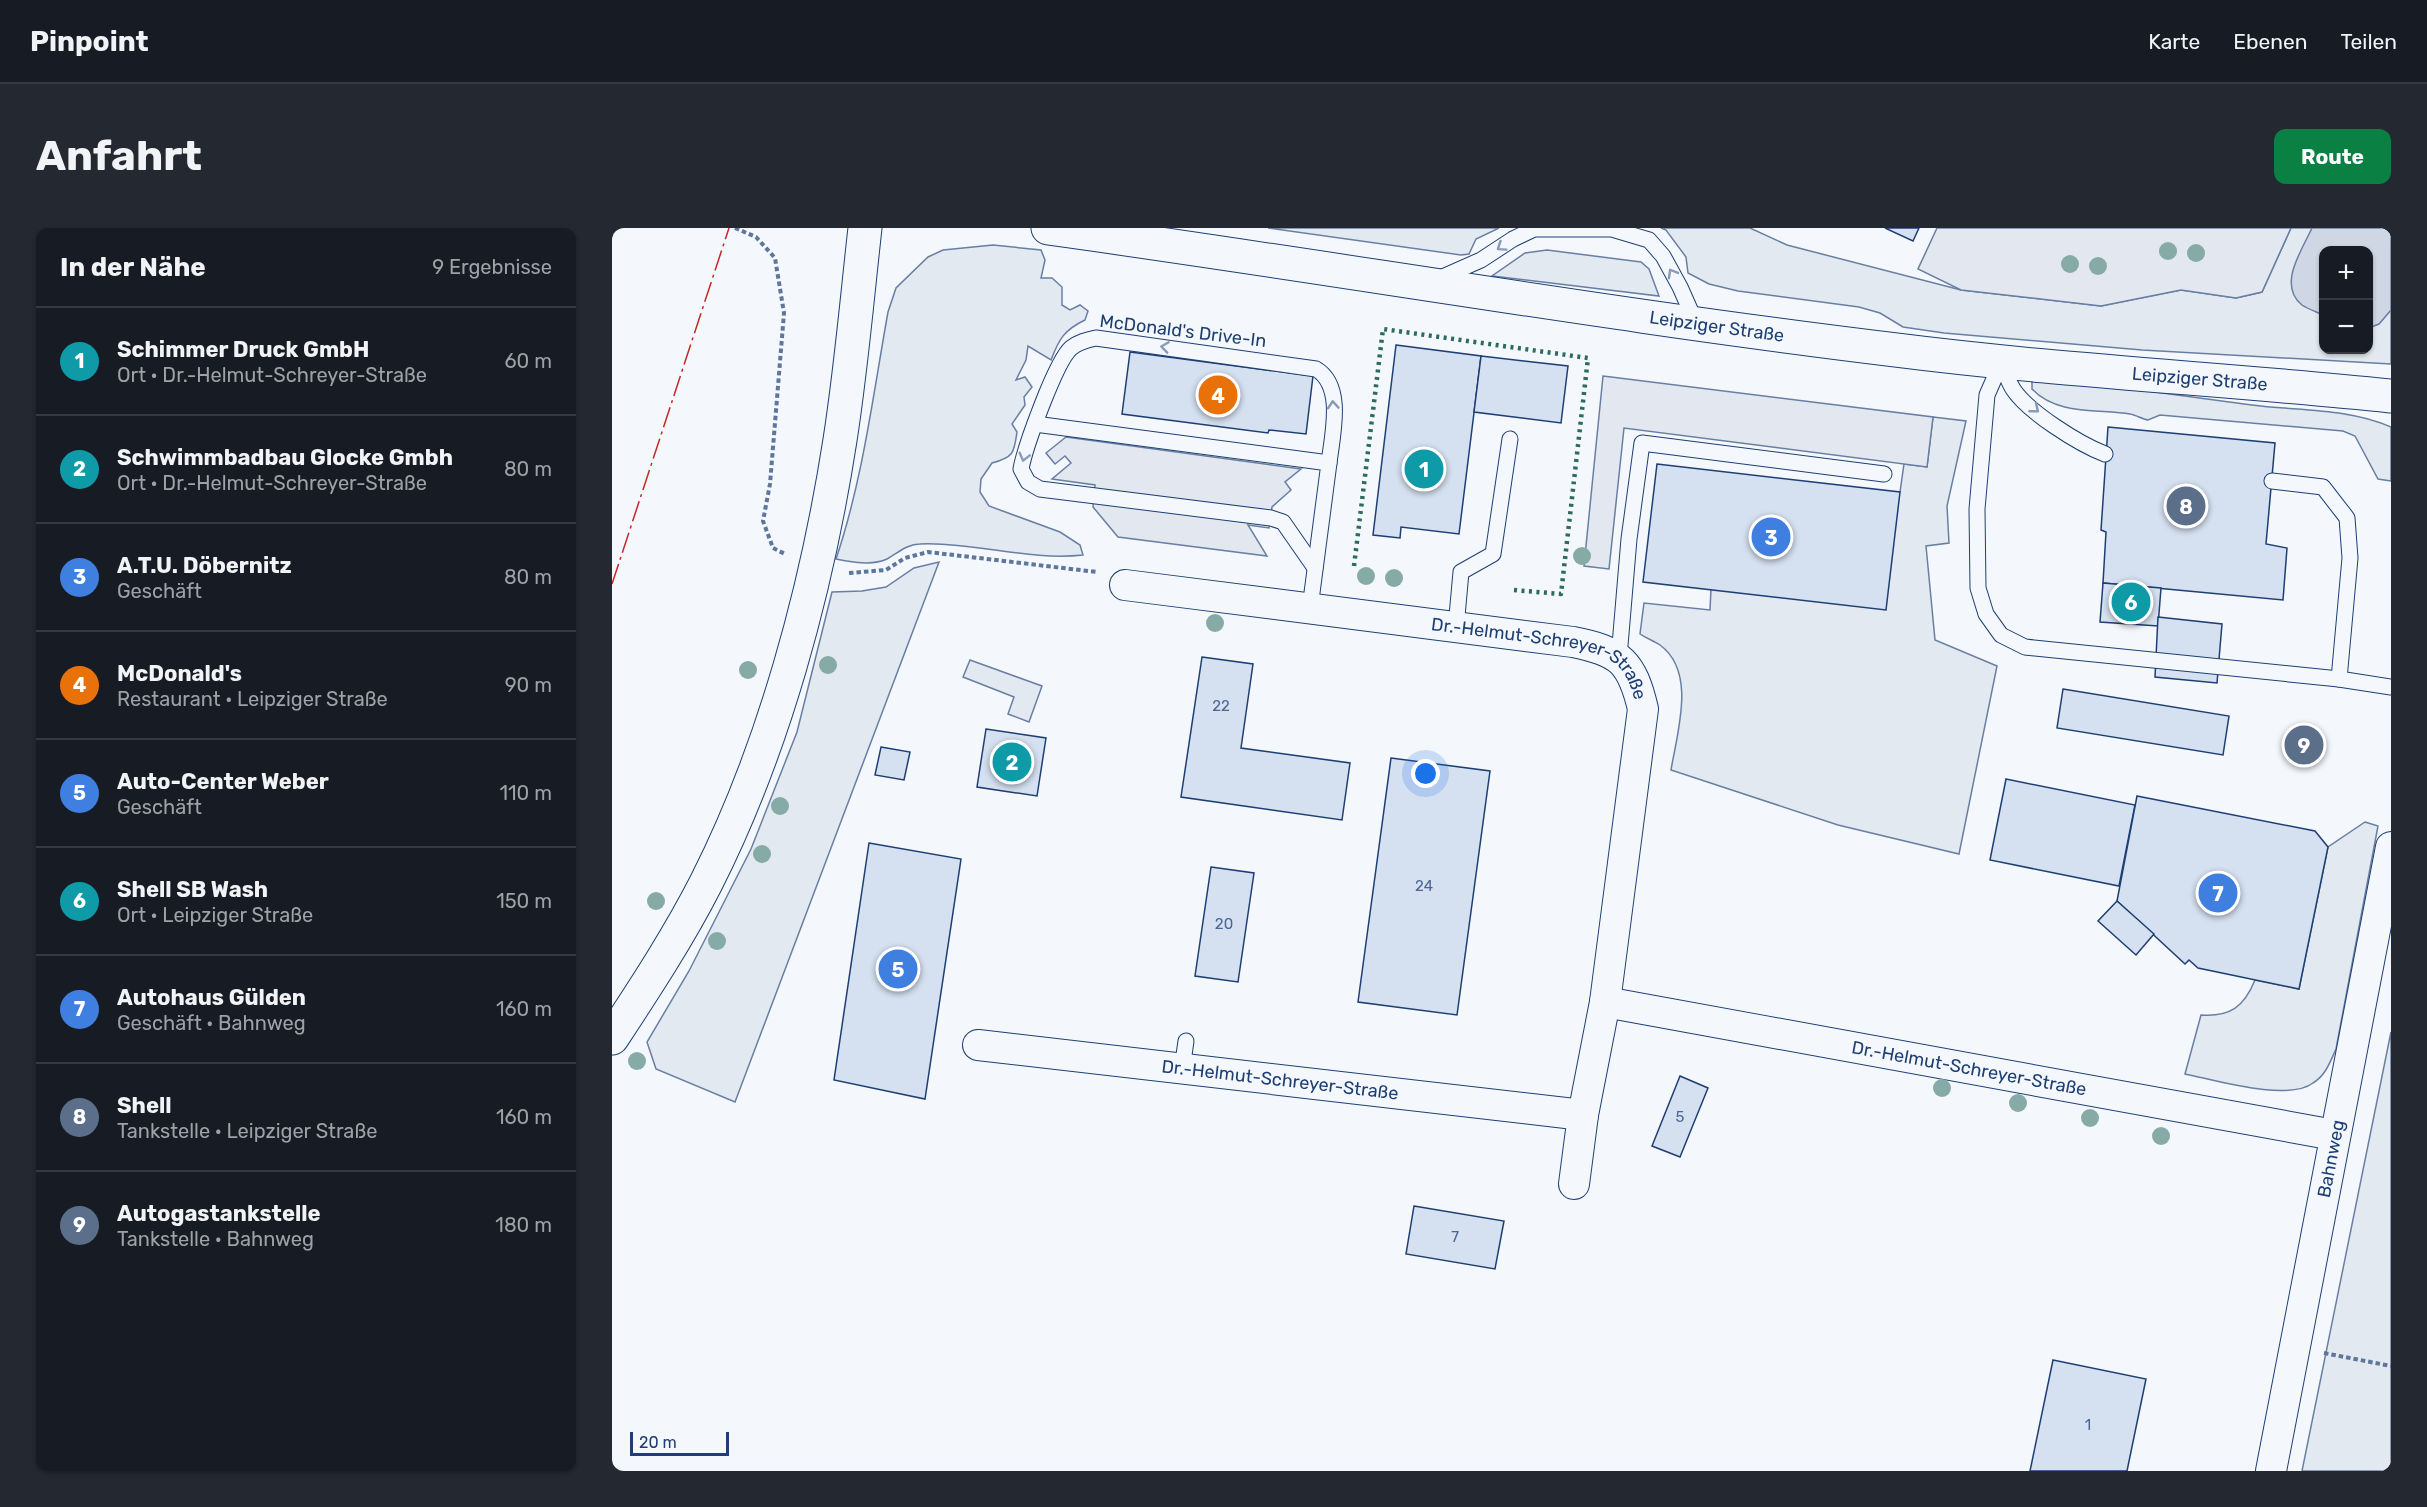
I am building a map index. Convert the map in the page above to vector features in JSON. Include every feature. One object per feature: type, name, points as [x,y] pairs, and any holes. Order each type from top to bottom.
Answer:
[{"type":"street","points":[[612,1038],[648,983],[706,883],[738,812],[769,730],[793,654],[814,568],[840,440],[865,228]]},
{"type":"street","name":"Leipziger Straße","points":[[1048,228],[1255,256],[1698,326],[2001,363],[2391,396]]},
{"type":"street","name":"Dr.-Helmut-Schreyer-Straße","points":[[1125,585],[1573,642],[1597,646],[1619,657],[1637,682],[1643,709],[1605,1002],[1583,1115],[1574,1184]]},
{"type":"street","name":"Bahnweg","points":[[2271,1471],[2391,847]]},
{"type":"street","name":"Dr.-Helmut-Schreyer-Straße","points":[[1605,1002],[2334,1135]]},
{"type":"street","name":"Dr.-Helmut-Schreyer-Straße","points":[[978,1045],[1184,1055],[1583,1115]]},
{"type":"lane","points":[[1427,284],[1481,260],[1513,239],[1534,229],[1612,229],[1649,240],[1663,256],[1698,326]]},
{"type":"lane","name":"McDonald's Drive-In","points":[[1315,568],[1283,522],[1271,518],[1040,489],[1023,476],[1023,456],[1065,354],[1071,348],[1087,340],[1106,339],[1316,369],[1323,373],[1330,384],[1333,397],[1334,418],[1329,463]]},
{"type":"lane","points":[[2001,363],[2013,389],[2021,399],[2066,435],[2105,454]]},
{"type":"lane","points":[[2001,363],[1988,395],[1977,509],[1978,588],[1986,614],[2001,634],[2025,647],[2339,679],[2391,687]]},
{"type":"lane","points":[[1035,424],[1329,463],[1310,608]]},
{"type":"lane","points":[[1456,627],[1461,572],[1493,554],[1510,439]]},
{"type":"lane","points":[[1619,657],[1629,539],[1642,443],[1884,474]]},
{"type":"lane","points":[[2272,481],[2323,487],[2347,518],[2350,558],[2339,679]]},
{"type":"path","points":[[735,228],[756,237],[775,258],[784,313],[771,472],[763,521],[773,548],[814,568],[838,573],[886,570],[905,558],[928,552],[1092,570],[1125,585]]},
{"type":"path","points":[[2296,1344],[2326,1353],[2391,1366]]},
{"type":"shaded area","points":[[1268,228],[1499,228],[1476,239],[1469,254],[1461,255]]},
{"type":"shaded area","points":[[1661,228],[1750,228],[1787,245],[1961,290],[2101,306],[2181,290],[2236,298],[2262,292],[2291,228],[2391,228],[2391,364],[2142,350],[1944,333],[1903,327],[1880,313],[1859,307],[1738,291],[1709,284],[1688,273],[1686,257],[1666,230]]},
{"type":"shaded area","points":[[1937,228],[2291,228],[2262,292],[2236,298],[2181,290],[2101,306],[1961,290],[1918,269]]},
{"type":"shaded area","points":[[2312,228],[2386,228],[2391,232],[2391,310],[2379,324],[2373,326],[2373,246],[2319,246],[2319,313],[2302,305],[2295,297],[2292,278],[2298,257]]},
{"type":"shaded area","points":[[993,245],[1041,250],[1045,260],[1041,278],[1052,278],[1062,287],[1062,305],[1070,310],[1080,305],[1088,311],[1085,320],[1063,336],[1051,360],[1028,346],[1026,360],[1016,380],[1025,377],[1032,387],[1024,397],[1025,405],[1012,424],[1017,432],[1014,449],[1005,459],[992,463],[981,479],[980,492],[989,506],[1060,532],[1080,545],[1083,555],[1042,556],[941,544],[915,544],[881,561],[862,563],[836,559],[860,468],[888,312],[896,288],[928,257],[943,250]]},
{"type":"shaded area","points":[[1547,250],[1641,262],[1649,269],[1659,296],[1492,276],[1525,253]]},
{"type":"shaded area","points":[[1603,376],[1933,417],[1927,467],[1624,428],[1609,569],[1584,566]]},
{"type":"shaded area","points":[[2038,377],[2252,405],[2340,413],[2375,421],[2391,427],[2391,481],[2378,479],[2355,436],[2343,431],[2160,415],[2148,420],[2130,414],[2065,407],[2042,397],[2032,389],[2032,382]]},
{"type":"shaded area","points":[[1933,417],[1966,421],[1947,506],[1949,543],[1926,546],[1935,640],[1997,666],[1959,854],[1838,825],[1671,770],[1680,721],[1681,687],[1678,671],[1671,657],[1660,645],[1640,634],[1644,603],[1710,610],[1711,589],[1900,492],[1904,464],[1927,467]]},
{"type":"shaded area","points":[[1066,437],[1301,469],[1285,482],[1291,490],[1272,507],[1269,528],[1248,525],[1267,556],[1118,537],[1093,507],[1095,485],[1052,479],[1071,463],[1065,456],[1055,464],[1046,453]]},
{"type":"shaded area","points":[[939,562],[735,1102],[656,1069],[647,1042],[689,971],[751,849],[797,732],[832,592],[886,587],[914,568]]},
{"type":"shaded area","points":[[970,660],[1042,686],[1029,722],[1008,714],[1014,697],[963,677]]},
{"type":"shaded area","points":[[2365,822],[2378,826],[2336,1049],[2324,1072],[2313,1083],[2302,1088],[2287,1090],[2251,1088],[2185,1074],[2201,1015],[2220,1014],[2235,1008],[2246,997],[2255,980],[2299,989],[2328,847]]},
{"type":"shaded area","points":[[2391,1032],[2391,1471],[2302,1471]]},
{"type":"building","points":[[1885,228],[1919,228],[1913,241]]},
{"type":"building","points":[[1396,345],[1481,356],[1459,534],[1401,527],[1400,538],[1373,535]]},
{"type":"building","points":[[1130,352],[1313,376],[1306,434],[1269,430],[1268,433],[1122,414]]},
{"type":"building","points":[[1481,356],[1568,366],[1561,423],[1474,412]]},
{"type":"building","points":[[2108,427],[2275,443],[2266,544],[2287,548],[2283,600],[2103,583],[2106,532],[2101,530]]},
{"type":"building","points":[[1657,464],[1900,492],[1886,610],[1643,582]]},
{"type":"building","points":[[2103,583],[2161,588],[2158,626],[2100,622]]},
{"type":"building","points":[[2158,617],[2222,624],[2217,683],[2155,677]]},
{"type":"building","points":[[1202,657],[1253,664],[1241,748],[1350,763],[1342,820],[1181,797]]},
{"type":"building","points":[[2063,689],[2229,716],[2223,755],[2057,728]]},
{"type":"building","points":[[986,729],[1046,738],[1037,796],[977,787]]},
{"type":"building","points":[[881,747],[910,752],[904,780],[875,775]]},
{"type":"building","points":[[1391,758],[1490,771],[1457,1015],[1358,1002]]},
{"type":"building","points":[[2006,779],[2135,805],[2119,886],[1990,860]]},
{"type":"building","points":[[2137,796],[2315,831],[2328,847],[2299,989],[2198,968],[2189,960],[2185,964],[2117,901]]},
{"type":"building","points":[[869,843],[961,859],[925,1099],[834,1080]]},
{"type":"building","points":[[1211,867],[1254,873],[1238,982],[1195,976]]},
{"type":"building","points":[[2117,901],[2154,934],[2136,955],[2098,921]]},
{"type":"building","points":[[1680,1076],[1708,1088],[1680,1157],[1652,1146]]},
{"type":"building","points":[[1414,1206],[1504,1221],[1495,1269],[1406,1254]]},
{"type":"building","points":[[2053,1360],[2146,1379],[2127,1471],[2030,1471]]},
{"type":"hedge","points":[[1354,566],[1383,329],[1588,358],[1561,594],[1514,590]]},
{"type":"power","points":[[612,584],[729,228]]},
{"type":"place","name":"McDonald's","points":[[1218,395]]},
{"type":"place","name":"Schimmer Druck GmbH","points":[[1424,469]]},
{"type":"place","name":"Shell","points":[[2186,506]]},
{"type":"place","name":"A.T.U. Döbernitz","points":[[1771,537]]},
{"type":"place","name":"Shell SB Wash","points":[[2131,602]]},
{"type":"place","name":"Autogastankstelle","points":[[2304,745]]},
{"type":"place","name":"Schwimmbadbau Glocke Gmbh","points":[[1012,762]]},
{"type":"place","name":"Autohaus Gülden","points":[[2218,893]]},
{"type":"place","name":"Auto-Center Weber","points":[[898,969]]}]
